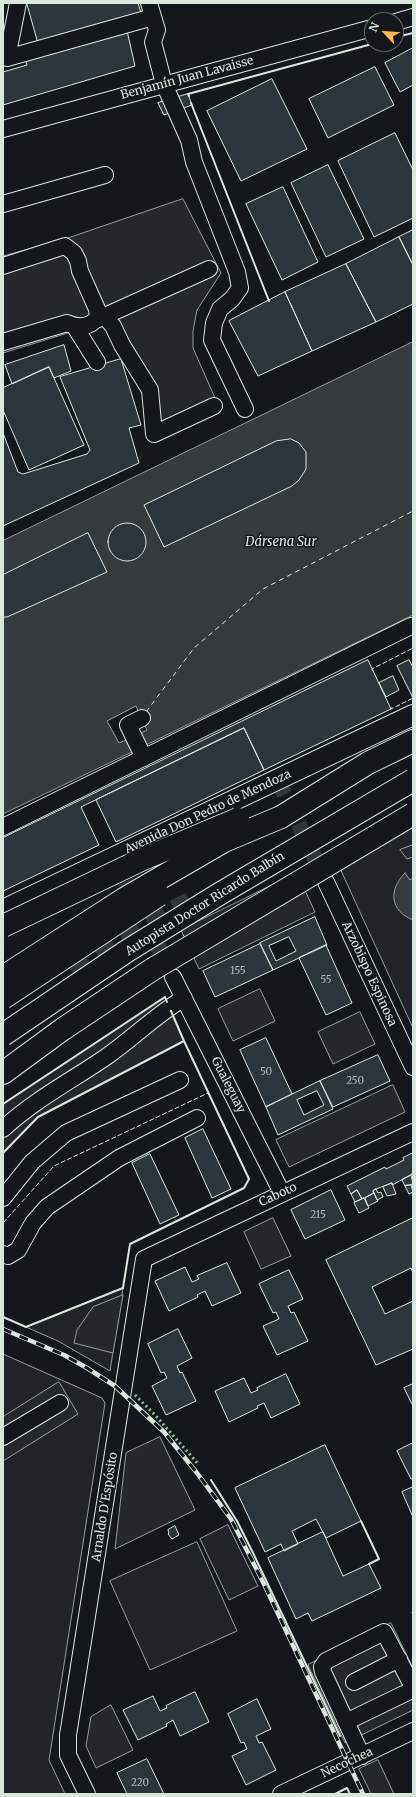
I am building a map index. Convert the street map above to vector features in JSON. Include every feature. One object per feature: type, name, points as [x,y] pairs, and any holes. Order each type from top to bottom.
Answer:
[{"type":"highway","points":[[3,926],[143,859],[368,764],[413,741]]},
{"type":"highway","points":[[3,998],[60,959],[281,817],[368,764]]},
{"type":"highway","name":"Autopista Doctor Ricardo Balbín","points":[[3,1035],[127,951],[214,897],[413,780]]},
{"type":"highway","points":[[3,1073],[63,1029],[153,969],[413,814]]},
{"type":"highway","points":[[3,977],[124,899],[224,841],[281,817]]},
{"type":"main road","name":"Avenida Don Pedro de Mendoza","points":[[3,910],[413,715]]},
{"type":"street","points":[[18,3],[7,58],[151,10],[157,30],[153,42],[164,84],[189,140],[194,162],[237,272],[240,288],[232,299],[220,310],[214,323],[212,340],[245,409]]},
{"type":"street","name":"Benjamín Juan Lavaisse","points":[[3,129],[364,30]]},
{"type":"street","points":[[3,204],[105,175]]},
{"type":"street","points":[[3,266],[65,246],[74,253],[78,261],[80,271],[97,309],[98,317],[113,326],[122,345],[150,390],[154,434],[214,406]]},
{"type":"street","points":[[75,327],[84,326],[209,269]]},
{"type":"street","points":[[3,342],[67,323],[75,327],[97,362]]},
{"type":"street","points":[[3,827],[411,626]]},
{"type":"street","points":[[142,718],[128,725],[144,758]]},
{"type":"street","name":"Arzobispo Espinosa","points":[[326,882],[413,1067]]},
{"type":"street","name":"Gualeguay","points":[[173,977],[282,1193]]},
{"type":"street","points":[[3,1129],[21,1112],[107,1056],[169,1007],[184,998]]},
{"type":"street","points":[[3,1198],[32,1162],[66,1133],[180,1080]]},
{"type":"street","points":[[3,1254],[8,1256],[18,1250],[33,1223],[47,1207],[119,1158],[197,1118]]},
{"type":"street","name":"Caboto","points":[[144,1258],[413,1132]]},
{"type":"street","name":"Arnaldo D'Espósito","points":[[87,1794],[68,1755],[68,1735],[144,1258]]},
{"type":"street","points":[[3,1437],[60,1403]]},
{"type":"street","points":[[346,1722],[412,1690],[412,1686],[399,1659],[384,1632],[326,1661],[322,1667],[323,1672],[346,1722],[362,1756]]},
{"type":"street","points":[[354,1682],[399,1659]]},
{"type":"street","name":"Necochea","points":[[281,1794],[413,1731]]},
{"type":"shaded area","points":[[183,199],[221,273],[197,310],[193,331],[193,348],[215,398],[160,424],[113,319],[3,353],[3,256],[65,239]]},
{"type":"shaded area","points":[[413,819],[413,1028],[338,864]]},
{"type":"shaded area","points":[[413,845],[413,857],[407,859],[400,850]]},
{"type":"shaded area","points":[[297,873],[315,912],[199,969],[181,930]]},
{"type":"shaded area","points":[[260,989],[275,1021],[233,1041],[218,1009]]},
{"type":"shaded area","points":[[165,997],[184,1041],[38,1117],[3,1153],[3,1104]]},
{"type":"shaded area","points":[[360,1012],[375,1044],[333,1064],[318,1032]]},
{"type":"shaded area","points":[[393,1085],[405,1112],[289,1167],[276,1140]]},
{"type":"shaded area","points":[[273,1218],[291,1256],[261,1269],[244,1232]]},
{"type":"shaded area","points":[[123,1288],[110,1371],[58,1341],[26,1327]]},
{"type":"shaded area","points":[[123,1295],[113,1353],[74,1343],[77,1330],[93,1307]]},
{"type":"shaded area","points":[[3,1354],[102,1398],[105,1403],[49,1760],[65,1794],[3,1794]]},
{"type":"shaded area","points":[[59,1382],[78,1414],[3,1461],[3,1417]]},
{"type":"shaded area","points":[[160,1437],[195,1510],[115,1549],[126,1453]]},
{"type":"shaded area","points":[[228,1525],[258,1586],[229,1600],[200,1539]]},
{"type":"shaded area","points":[[197,1542],[237,1631],[150,1670],[110,1581]]},
{"type":"shaded area","points":[[391,1623],[413,1668],[413,1710],[345,1743],[308,1665]]},
{"type":"shaded area","points":[[111,1705],[133,1750],[96,1768],[86,1746],[91,1717]]},
{"type":"shaded area","points":[[378,1760],[394,1794],[371,1794],[359,1769]]},
{"type":"water","name":"Dársena Sur","points":[[413,342],[413,615],[146,745],[141,733],[147,730],[136,706],[107,721],[119,743],[126,740],[132,752],[3,814],[3,541]]},
{"type":"water","points":[[405,873],[410,880],[413,878],[413,920],[405,916],[400,911],[394,900],[396,886]]},
{"type":"building","points":[[27,3],[138,3],[141,13],[38,42]]},
{"type":"building","points":[[126,26],[135,66],[3,105],[3,72],[27,65],[24,54]]},
{"type":"building","points":[[413,48],[413,85],[400,92],[385,63]]},
{"type":"building","points":[[375,67],[394,105],[328,138],[309,99]]},
{"type":"building","points":[[272,79],[307,149],[241,181],[207,111]]},
{"type":"building","points":[[188,94],[192,105],[164,115],[158,103]]},
{"type":"building","points":[[395,133],[413,170],[413,218],[374,237],[338,161]]},
{"type":"building","points":[[328,165],[364,239],[326,257],[291,183]]},
{"type":"building","points":[[283,187],[318,262],[282,280],[246,204]]},
{"type":"building","points":[[413,230],[413,265],[399,237]]},
{"type":"building","points":[[399,237],[413,265],[413,304],[376,322],[346,264]]},
{"type":"building","points":[[346,264],[376,322],[312,351],[285,292]]},
{"type":"building","points":[[285,292],[312,351],[258,376],[229,321]]},
{"type":"building","points":[[64,345],[71,371],[54,378],[49,367],[12,384],[5,365]]},
{"type":"building","points":[[121,359],[141,425],[129,428],[139,463],[3,526],[3,433],[18,472],[23,474],[87,454],[90,450],[60,377]]},
{"type":"building","points":[[49,367],[84,445],[29,470],[3,410],[3,388]]},
{"type":"building","points":[[291,439],[299,443],[306,452],[306,469],[299,480],[292,486],[164,547],[144,505],[276,441]]},
{"type":"building","points":[[127,523],[140,529],[146,542],[140,555],[127,561],[114,555],[108,542],[114,529]]},
{"type":"building","points":[[88,533],[107,572],[7,617],[3,617],[3,575]]},
{"type":"building","points":[[368,660],[391,709],[264,770],[244,728],[81,807],[99,845],[3,891],[3,838]]},
{"type":"building","points":[[409,660],[413,667],[413,698],[397,666]]},
{"type":"building","points":[[393,676],[399,690],[386,697],[379,683]]},
{"type":"building","points":[[244,728],[264,770],[116,842],[96,800]]},
{"type":"building","points":[[315,917],[327,945],[273,970],[260,943]],"holes":[[[289,937],[296,951],[276,961],[269,946]]]},
{"type":"building","points":[[260,944],[273,970],[215,997],[203,971]]},
{"type":"building","points":[[326,945],[352,1003],[326,1015],[299,958]]},
{"type":"building","points":[[266,1038],[292,1094],[266,1107],[240,1050]]},
{"type":"building","points":[[378,1055],[390,1081],[333,1107],[320,1081]]},
{"type":"building","points":[[320,1081],[333,1109],[278,1135],[266,1107]],"holes":[[[317,1091],[324,1105],[304,1115],[297,1100]]]},
{"type":"building","points":[[203,1129],[231,1189],[212,1198],[185,1138]]},
{"type":"building","points":[[413,1153],[413,1172],[411,1175],[392,1185],[392,1183],[376,1189],[373,1191],[374,1193],[362,1199],[357,1190],[351,1194],[347,1186],[385,1167],[386,1169],[404,1160],[403,1158]]},
{"type":"building","points":[[150,1154],[179,1215],[160,1224],[132,1163]]},
{"type":"building","points":[[411,1175],[413,1184],[405,1186],[402,1180]]},
{"type":"building","points":[[392,1183],[396,1194],[387,1196],[383,1187]]},
{"type":"building","points":[[411,1185],[413,1192],[409,1194],[405,1186]]},
{"type":"building","points":[[376,1189],[378,1193],[381,1192],[383,1197],[377,1200],[373,1191]]},
{"type":"building","points":[[331,1190],[345,1220],[305,1239],[291,1210]]},
{"type":"building","points":[[357,1190],[362,1199],[355,1202],[351,1194]]},
{"type":"building","points":[[374,1193],[378,1201],[368,1206],[365,1198]]},
{"type":"building","points":[[364,1198],[369,1208],[359,1213],[354,1203]]},
{"type":"building","points":[[413,1218],[413,1273],[411,1268],[372,1287],[385,1314],[413,1301],[413,1349],[376,1365],[326,1260]]},
{"type":"building","points":[[227,1263],[241,1293],[212,1306],[205,1291],[197,1295],[198,1297],[169,1311],[155,1281],[185,1267],[192,1282],[199,1279],[197,1276]]},
{"type":"building","points":[[289,1270],[303,1299],[288,1306],[291,1313],[294,1312],[308,1341],[277,1355],[263,1326],[279,1319],[276,1312],[273,1313],[259,1284]]},
{"type":"building","points":[[178,1329],[192,1358],[177,1366],[180,1373],[182,1372],[196,1401],[166,1415],[152,1386],[167,1378],[164,1372],[161,1373],[148,1344]]},
{"type":"building","points":[[286,1374],[300,1404],[271,1418],[264,1403],[257,1406],[258,1408],[229,1422],[215,1391],[244,1378],[251,1393],[258,1390],[257,1388]]},
{"type":"building","points":[[413,1384],[413,1406],[404,1388]]},
{"type":"building","points":[[413,1443],[413,1479],[411,1479],[397,1451]]},
{"type":"building","points":[[325,1445],[361,1521],[326,1538],[316,1519],[292,1531],[298,1544],[284,1551],[281,1544],[265,1552],[235,1488]]},
{"type":"building","points":[[413,1487],[413,1517],[402,1492]]},
{"type":"building","points":[[175,1526],[179,1535],[172,1539],[168,1534],[168,1530]]},
{"type":"building","points":[[323,1532],[343,1576],[369,1564],[381,1588],[312,1621],[308,1613],[296,1619],[268,1558]]},
{"type":"building","points":[[195,1692],[209,1722],[180,1736],[173,1720],[166,1724],[167,1726],[138,1740],[123,1710],[153,1696],[160,1711],[167,1708],[166,1706]]},
{"type":"building","points":[[257,1699],[271,1729],[256,1736],[259,1743],[262,1742],[276,1770],[246,1785],[232,1756],[247,1749],[244,1742],[241,1743],[228,1714]]},
{"type":"building","points":[[147,1759],[164,1794],[127,1794],[117,1773]]},
{"type":"ferry route","points":[[146,712],[194,648],[263,589],[413,511]]},
{"type":"tunnel","points":[[278,780],[325,880]]},
{"type":"tunnel","points":[[115,860],[170,970]]},
{"type":"tunnel","points":[[69,967],[113,941],[190,902]]},
{"type":"railway","points":[[3,1329],[64,1355],[115,1386],[164,1432],[197,1473],[231,1519],[264,1584],[363,1794]]},
{"type":"hedge","points":[[135,1395],[156,1416],[199,1465]]},
{"type":"fence","points":[[373,671],[372,669],[413,648]]},
{"type":"fence","points":[[391,707],[391,709],[413,698]]},
{"type":"fence","points":[[3,1223],[54,1166],[208,1093]]},
{"type":"fence","points":[[413,1611],[413,1615]]},
{"type":"wall","points":[[404,35],[413,33]]},
{"type":"wall","points":[[189,96],[188,94],[364,46]]},
{"type":"wall","points":[[191,103],[269,301]]},
{"type":"wall","points":[[3,1104],[165,997],[167,1002]]},
{"type":"wall","points":[[3,1153],[38,1117],[184,1041],[171,1011]]},
{"type":"wall","points":[[3,1317],[26,1327],[123,1288],[130,1244],[244,1188],[249,1179],[184,1041]]},
{"type":"wall","points":[[211,1480],[237,1521],[340,1736]]},
{"type":"wall","points":[[361,1521],[379,1559],[369,1564]]},
{"type":"wall","points":[[335,1794],[347,1788],[350,1794]]}]
